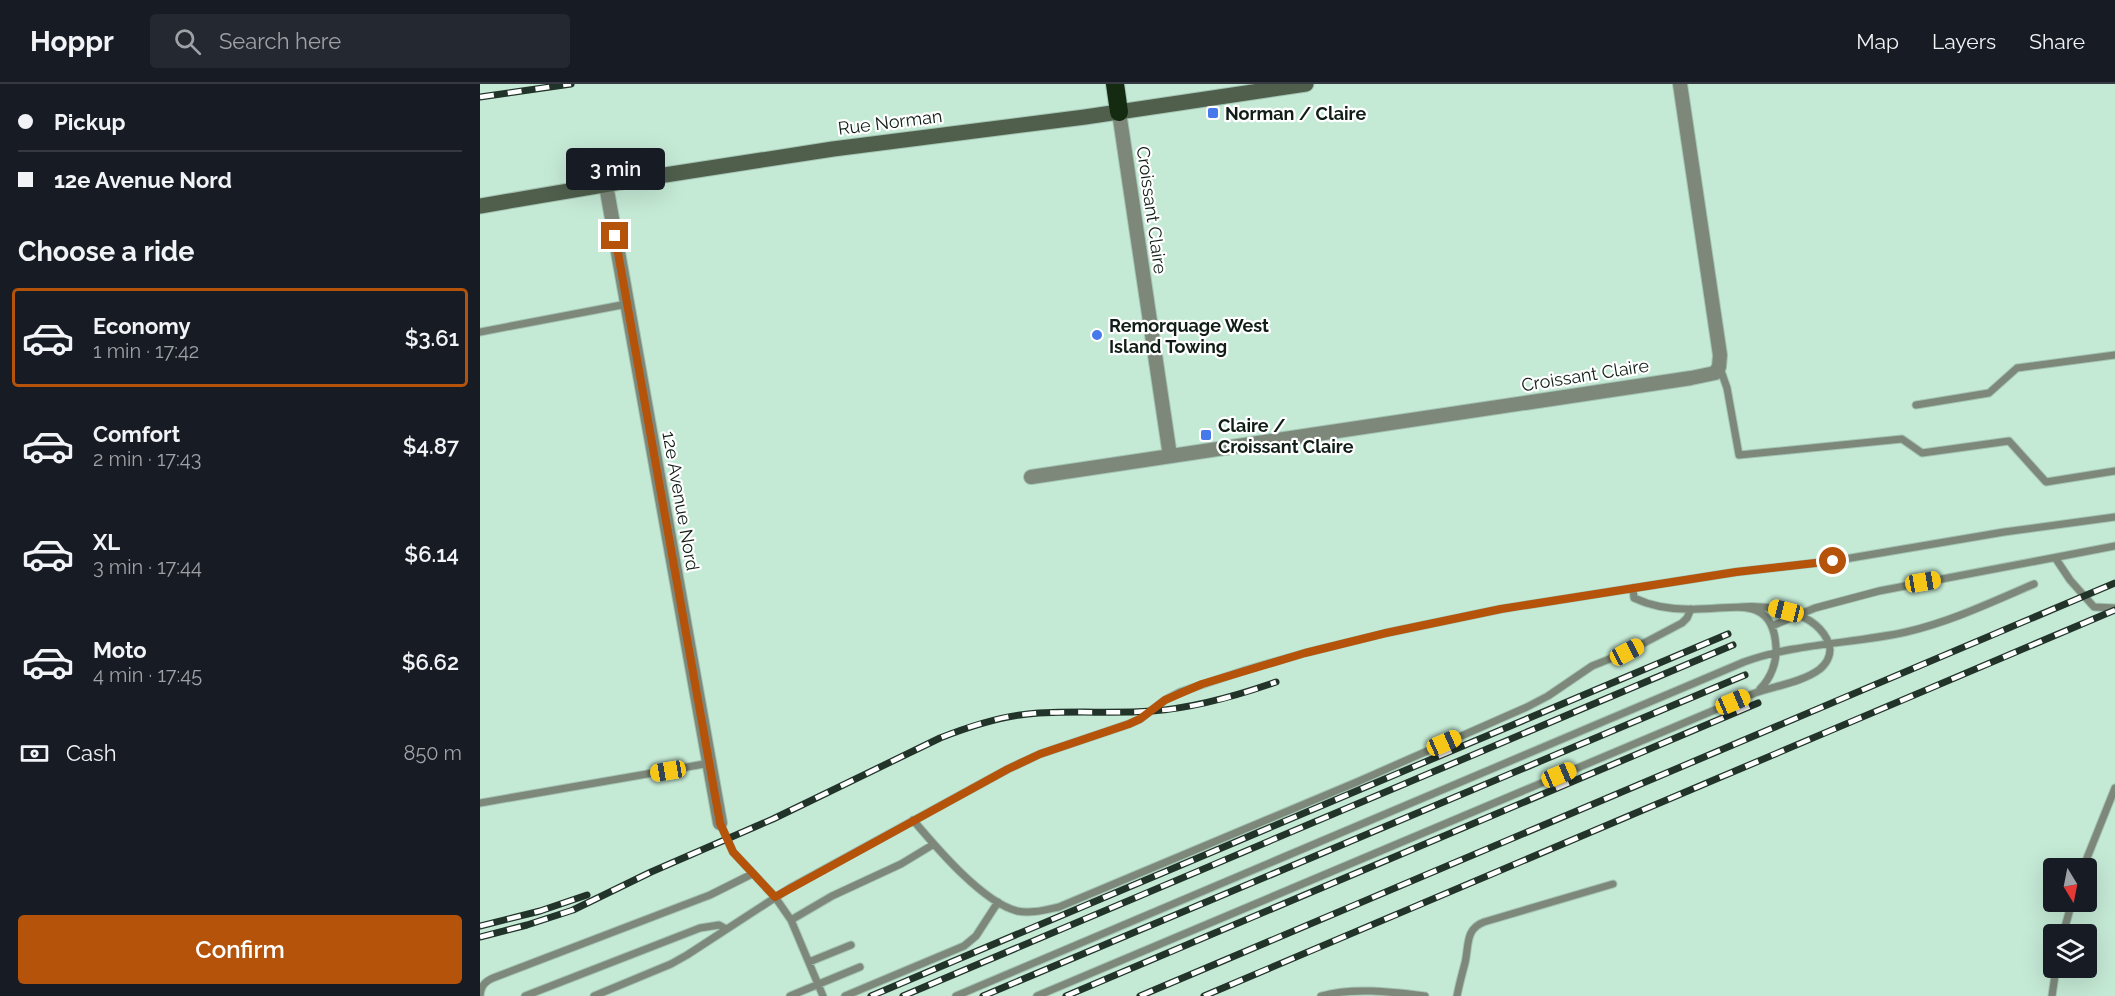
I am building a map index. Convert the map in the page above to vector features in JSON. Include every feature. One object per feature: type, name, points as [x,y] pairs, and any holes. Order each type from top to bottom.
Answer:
[{"type":"highway","points":[[1115,84],[1119,112]]},
{"type":"street","name":"Rue Norman","points":[[480,206],[840,148],[1119,112],[1306,84]]},
{"type":"street","points":[[1680,84],[1720,355],[1719,367]]},
{"type":"street","name":"Croissant Claire","points":[[1119,112],[1170,456]]},
{"type":"street","name":"12e Avenue Nord","points":[[606,184],[720,823]]},
{"type":"street","name":"Croissant Claire","points":[[1030,477],[1702,376],[1715,373],[1719,367]]},
{"type":"lane","points":[[480,332],[627,304]]},
{"type":"lane","points":[[1916,405],[1989,393],[2017,368],[2115,354]]},
{"type":"lane","points":[[1719,367],[1727,388],[1739,455],[1902,439],[1922,453],[2009,441],[2046,482],[2115,471]]},
{"type":"lane","points":[[594,996],[671,964],[775,897],[1008,769],[1040,754],[1129,724],[1140,719],[1165,700],[1202,684],[1305,653],[1501,609],[1736,572],[1833,561],[2115,516]]},
{"type":"lane","points":[[1772,626],[1827,604],[1889,589],[2115,546]]},
{"type":"lane","points":[[2056,559],[2094,607],[2115,608]]},
{"type":"lane","points":[[956,996],[1744,662],[1777,652],[1885,636],[1941,623],[2034,584]]},
{"type":"lane","points":[[1037,996],[1755,693],[1802,678],[1820,668],[1828,657],[1828,645],[1820,631],[1796,615],[1763,607],[1669,608],[1635,598],[1633,588]]},
{"type":"lane","points":[[1740,606],[1759,611],[1772,626],[1777,652],[1774,668],[1767,682],[1755,693]]},
{"type":"lane","points":[[913,820],[973,883],[998,902],[1009,908],[1026,912],[1059,907],[1527,707],[1548,696],[1592,666],[1627,652],[1682,623],[1691,609]]},
{"type":"lane","points":[[480,803],[710,763]]},
{"type":"lane","points":[[2087,858],[2115,788]]},
{"type":"lane","points":[[720,823],[733,852],[775,897],[791,920],[823,996]]},
{"type":"lane","points":[[791,920],[832,896],[900,864],[934,844]]},
{"type":"lane","points":[[480,992],[485,982],[492,978],[717,892],[752,874]]},
{"type":"lane","points":[[1457,996],[1468,939],[1478,924],[1613,884]]},
{"type":"lane","points":[[845,996],[964,946],[976,936],[998,902]]},
{"type":"lane","points":[[525,996],[700,928],[719,925],[726,929]]},
{"type":"lane","points":[[809,962],[851,945]]},
{"type":"lane","points":[[790,996],[860,967]]},
{"type":"lane","points":[[2052,996],[2055,978]]},
{"type":"lane","points":[[1321,996],[1357,992],[1425,996]]},
{"type":"railway","points":[[480,97],[571,84]]},
{"type":"railway","points":[[1140,996],[2115,583]]},
{"type":"railway","points":[[1204,996],[2115,610]]},
{"type":"railway","points":[[871,996],[1728,634]]},
{"type":"railway","points":[[903,996],[1733,645]]},
{"type":"railway","points":[[983,996],[1745,675]]},
{"type":"railway","points":[[480,937],[573,910],[651,872],[773,819],[940,738],[972,726],[1005,717],[1028,714],[1137,712],[1184,707],[1231,697],[1276,682]]},
{"type":"railway","points":[[1066,996],[1758,703]]},
{"type":"railway","points":[[480,926],[540,911],[587,895]]},
{"type":"place","name":"Norman / Claire","points":[[1213,113]]},
{"type":"place","name":"Remorquage West Island Towing","points":[[1097,335]]},
{"type":"place","name":"Claire / Croissant Claire","points":[[1206,435]]},
{"type":"route","points":[[615,236],[720,823],[733,852],[775,897],[1008,769],[1040,754],[1129,724],[1180,692],[1246,670],[1386,633],[1501,609],[1736,572],[1833,561]]}]
